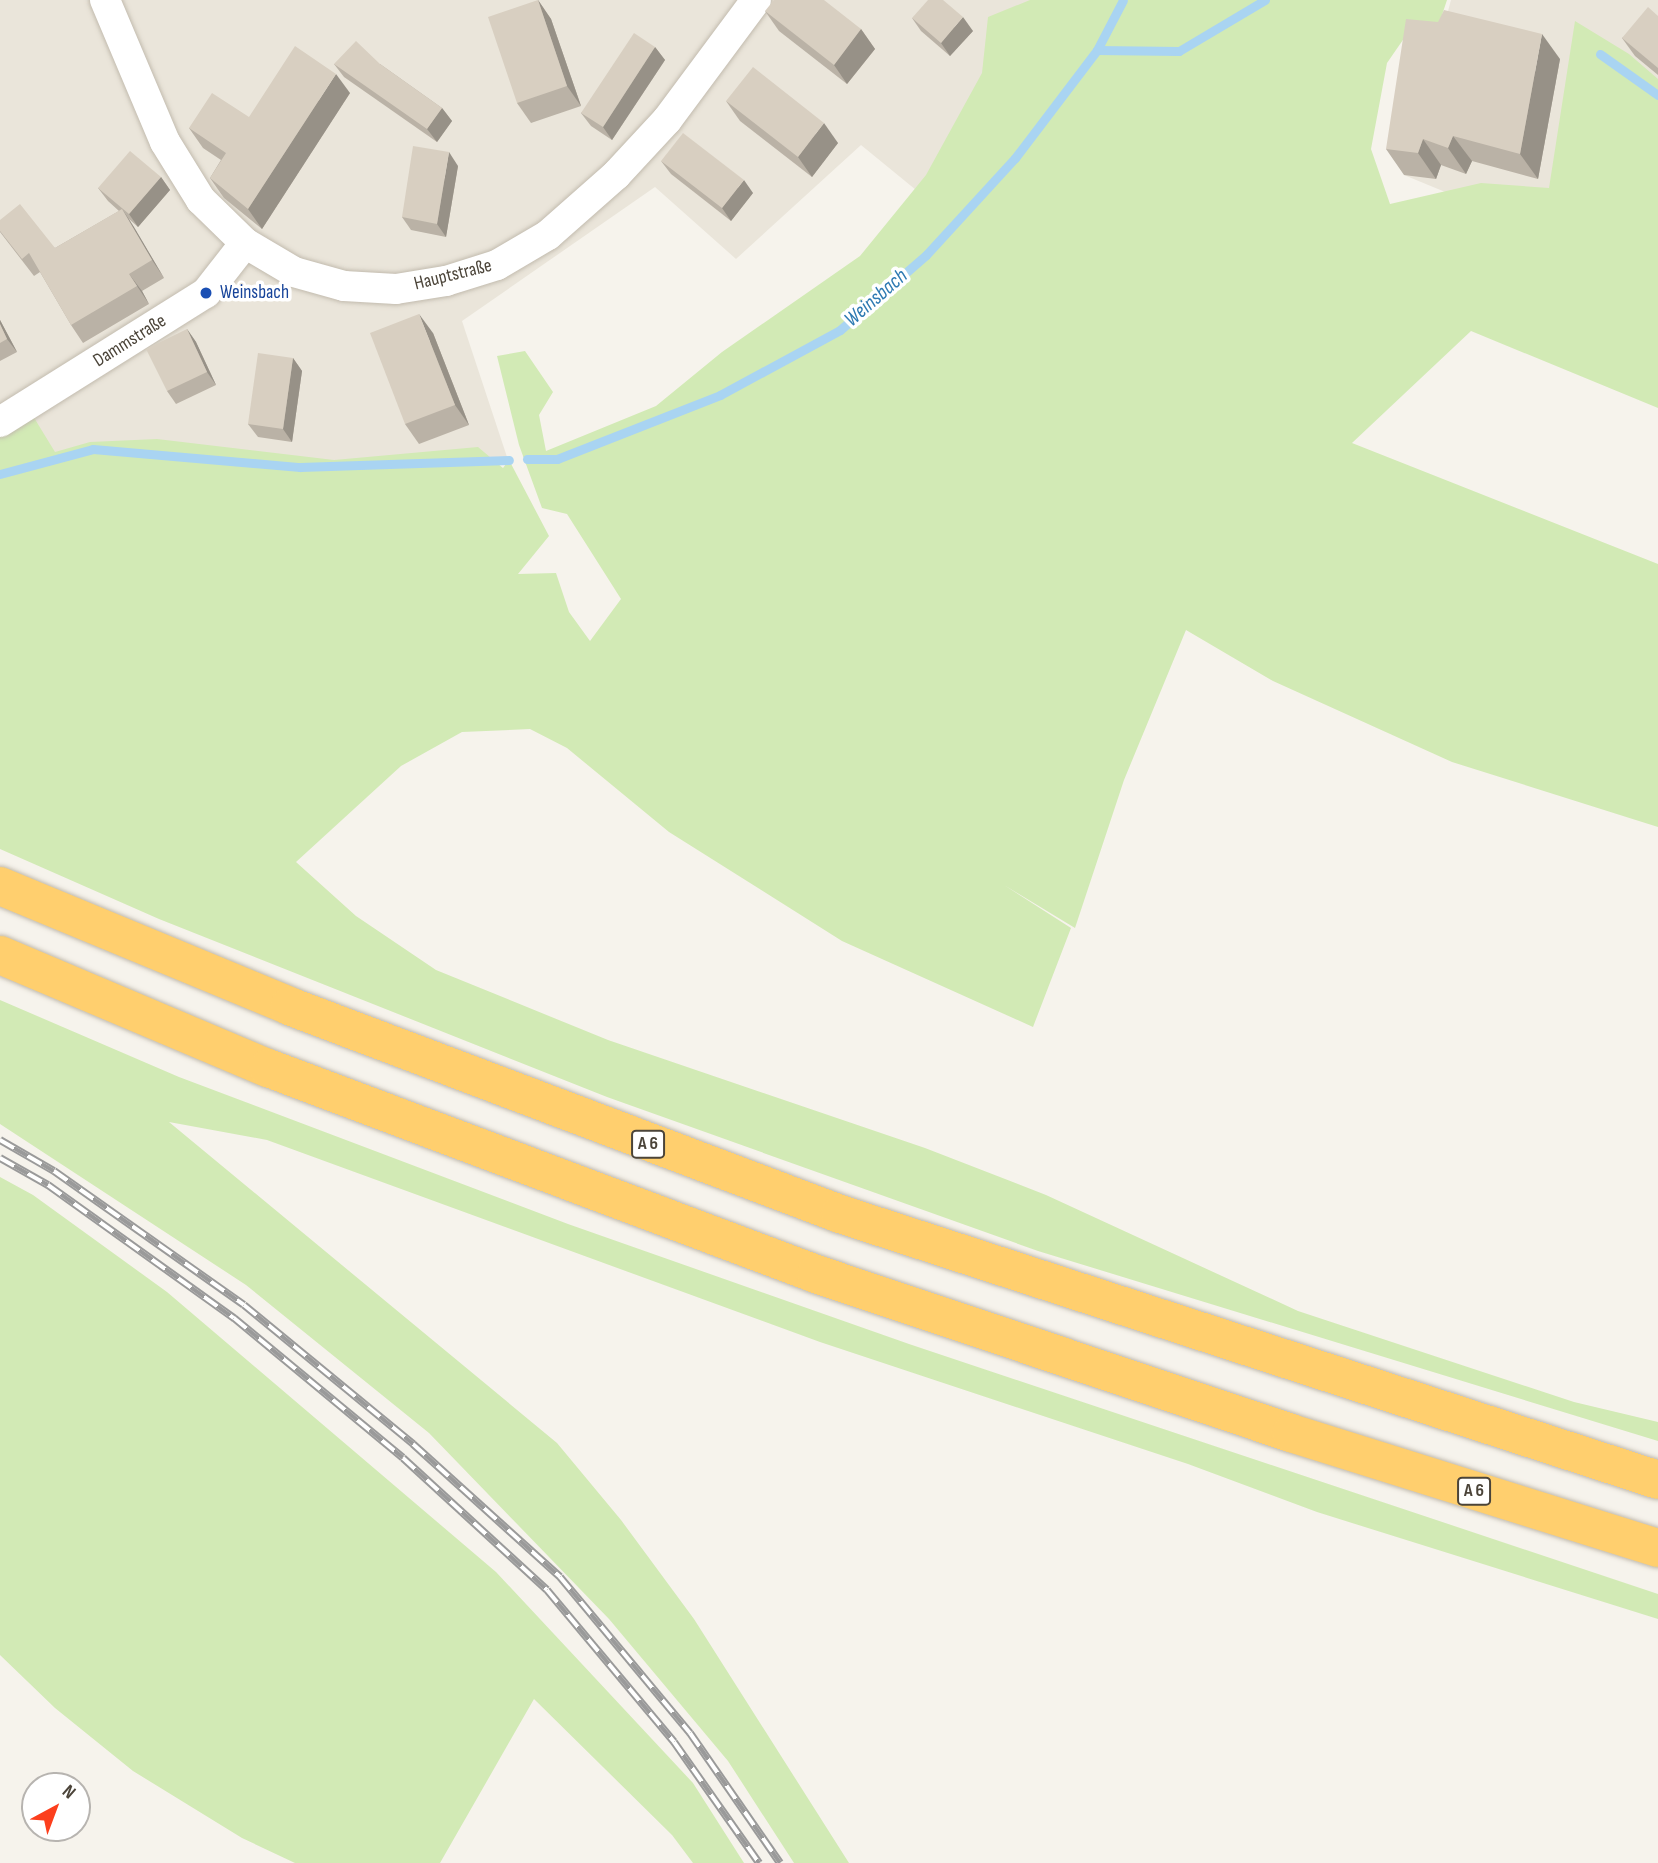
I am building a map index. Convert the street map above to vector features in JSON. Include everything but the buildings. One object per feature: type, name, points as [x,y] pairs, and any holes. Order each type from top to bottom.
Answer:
[{"type":"highway","name":"A 6","points":[[0,886],[354,1031],[840,1214],[1309,1370],[1658,1480]]},
{"type":"highway","name":"A 6","points":[[0,955],[268,1068],[816,1275],[1291,1433],[1658,1548]]},
{"type":"street","name":"Hauptstraße","points":[[105,0],[164,142],[201,200],[245,243],[294,272],[344,286],[396,289],[446,281],[497,265],[548,235],[617,175],[667,120],[756,0]]},
{"type":"street","name":"Dammstraße","points":[[0,422],[206,293],[245,243]]},
{"type":"shaded area","points":[[0,0],[1282,0],[960,226],[861,145],[736,259],[655,187],[462,321],[509,463],[296,474],[71,476],[0,425]]},
{"type":"shaded area","points":[[1451,0],[1658,0],[1658,102],[1547,234],[1404,175]]},
{"type":"green space","points":[[1030,0],[1447,0],[1439,24],[1416,21],[1387,63],[1371,149],[1390,204],[1481,183],[1549,188],[1575,21],[1629,54],[1658,79],[1658,408],[1471,331],[1352,443],[1658,564],[1658,827],[1452,762],[1273,681],[1186,630],[1124,780],[1075,928],[1004,885],[1071,928],[1033,1027],[842,941],[669,832],[567,748],[530,729],[462,732],[401,766],[296,862],[356,916],[436,970],[608,1040],[925,1148],[1046,1195],[1298,1311],[1574,1402],[1658,1422],[1658,1441],[1038,1251],[607,1097],[159,919],[0,849],[0,431],[33,416],[55,452],[90,442],[157,439],[334,460],[478,447],[503,468],[509,460],[549,536],[518,574],[556,573],[569,612],[590,641],[621,599],[567,514],[542,508],[519,445],[497,356],[525,351],[553,392],[539,415],[546,451],[656,406],[722,352],[860,256],[926,175],[982,73],[988,17]]},
{"type":"green space","points":[[0,1000],[179,1077],[568,1224],[909,1344],[1658,1594],[1658,1619],[1317,1512],[1188,1464],[820,1342],[267,1140],[169,1122],[557,1443],[621,1520],[694,1619],[849,1863],[794,1863],[728,1761],[609,1619],[429,1433],[246,1285],[0,1124]]},
{"type":"green space","points":[[0,1177],[33,1195],[167,1292],[496,1572],[693,1783],[744,1863],[693,1863],[672,1835],[534,1699],[440,1863],[295,1863],[242,1838],[133,1771],[55,1708],[0,1655]]},
{"type":"waterway","name":"Weinsbach","points":[[527,459],[557,459],[720,395],[840,330],[926,255],[1015,158],[1097,50],[1123,0]]},
{"type":"waterway","points":[[1097,50],[1179,51],[1265,0]]},
{"type":"waterway","points":[[1600,54],[1658,95]]},
{"type":"waterway","name":"Weinsbach","points":[[0,474],[93,449],[300,467],[509,460]]},
{"type":"railway","points":[[0,1140],[54,1171],[244,1305],[413,1444],[560,1577],[690,1733],[780,1863]]},
{"type":"railway","points":[[0,1158],[48,1185],[234,1318],[403,1458],[547,1590],[674,1742],[759,1863]]},
{"type":"place","name":"Weinsbach","points":[[206,293]]}]
